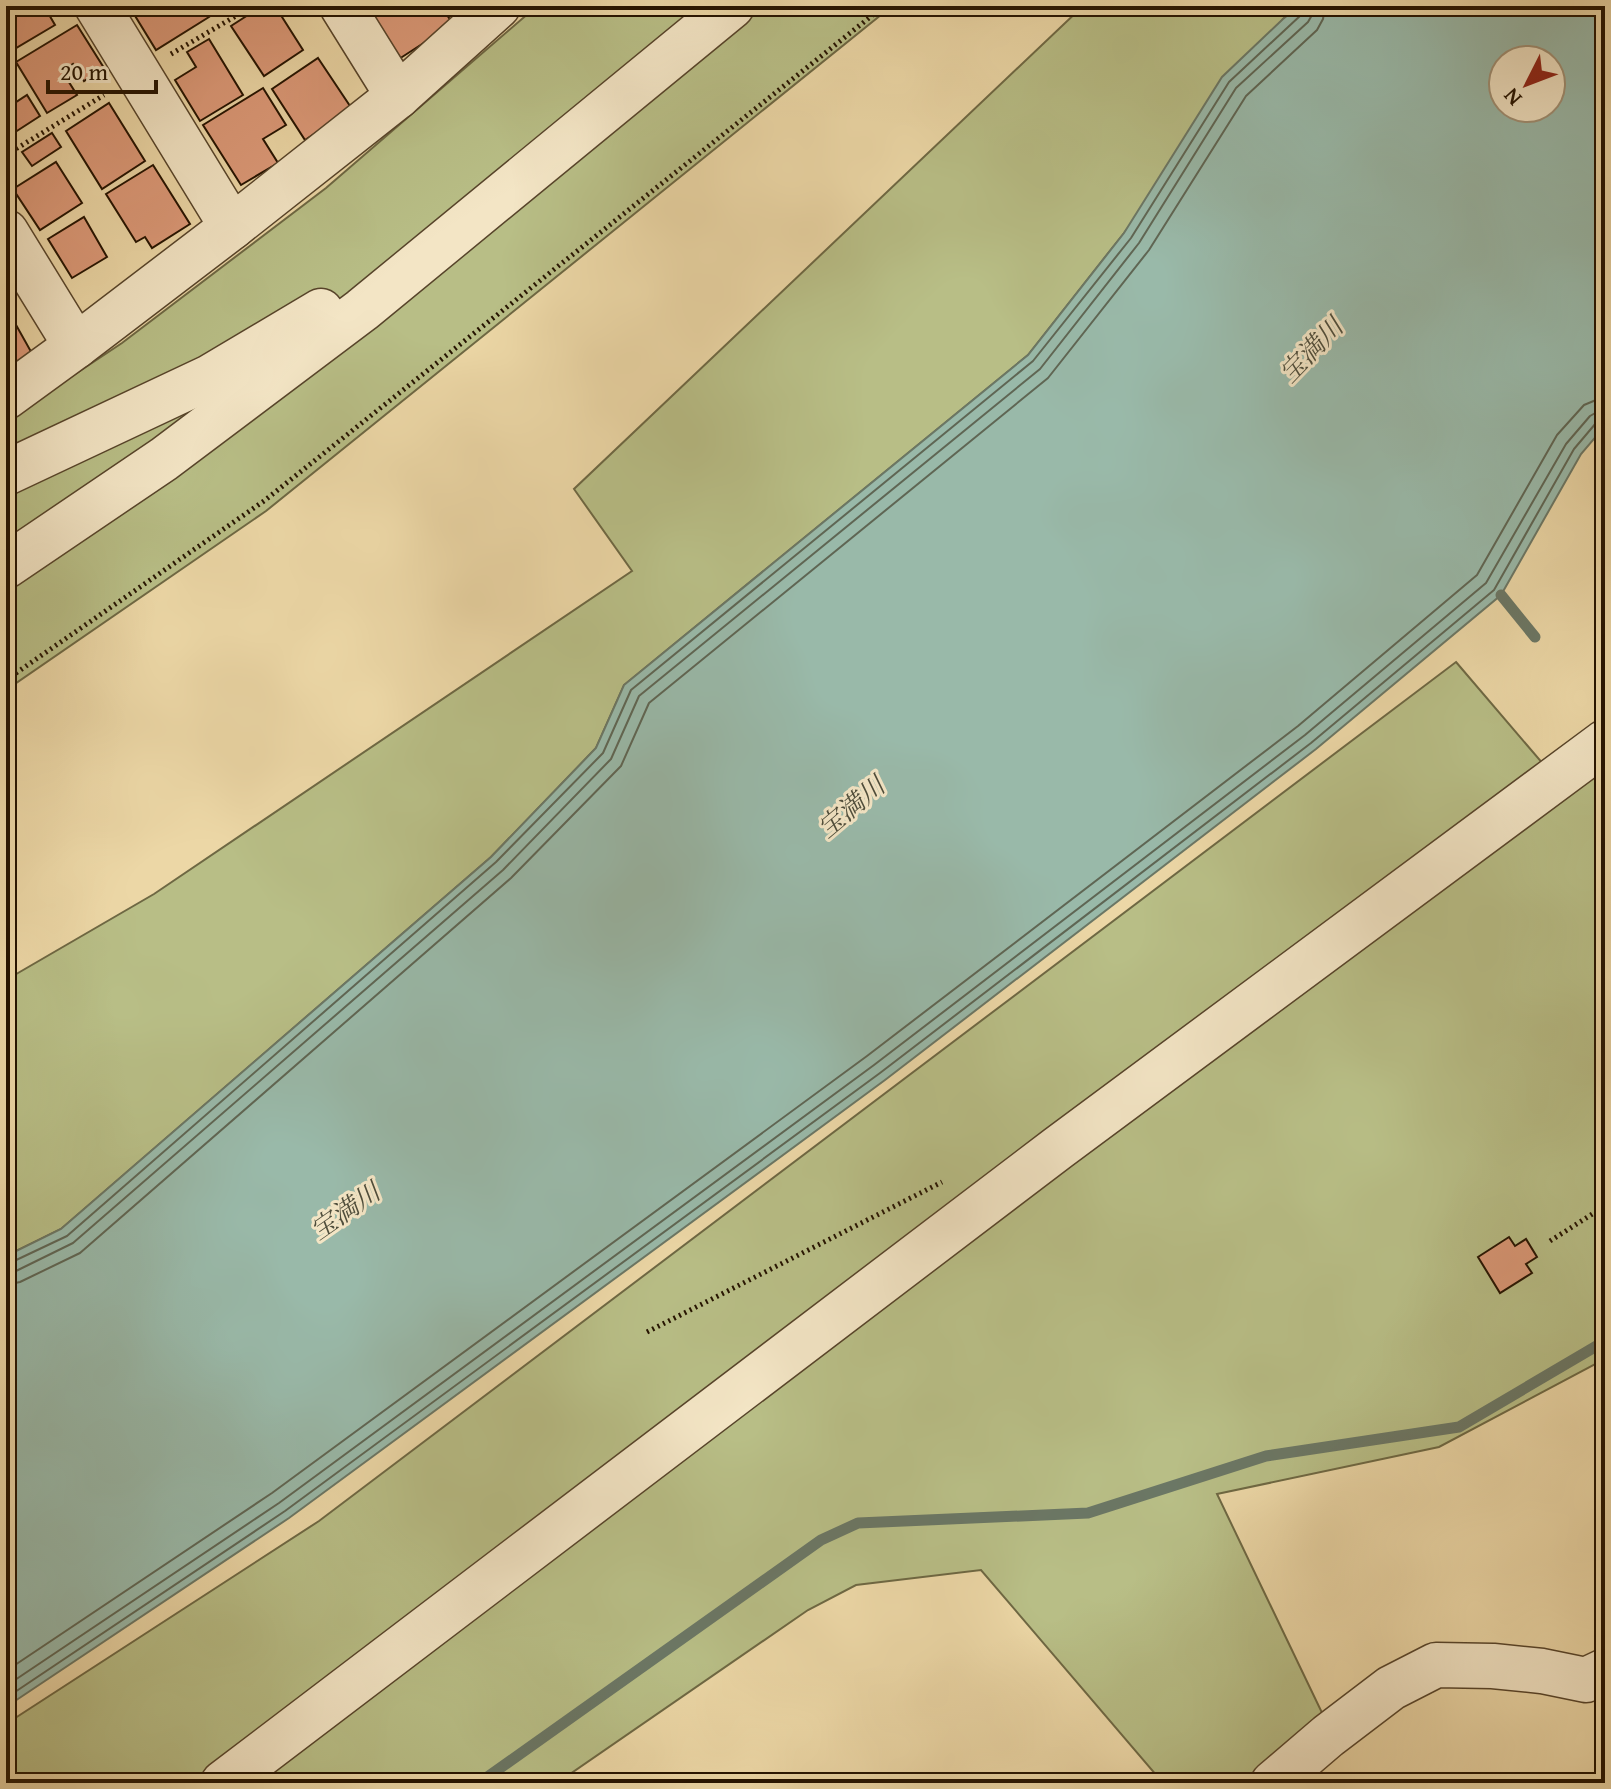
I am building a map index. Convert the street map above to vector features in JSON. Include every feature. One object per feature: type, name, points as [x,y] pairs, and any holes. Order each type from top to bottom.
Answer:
[{"type":"street","points":[[97,6],[232,227]]},
{"type":"street","points":[[342,6],[398,96]]},
{"type":"street","points":[[6,397],[232,227],[398,96],[498,6]]},
{"type":"street","points":[[6,566],[164,459],[362,310],[732,6]]},
{"type":"street","points":[[6,232],[76,346]]},
{"type":"street","points":[[6,473],[210,377],[322,310],[343,304],[362,310]]},
{"type":"street","points":[[223,1783],[1058,1148],[1605,742]]},
{"type":"street","points":[[1273,1783],[1391,1688],[1436,1665],[1493,1666],[1586,1680],[1605,1671]]},
{"type":"path","points":[[6,680],[264,501],[884,6]]},
{"type":"path","points":[[647,1332],[944,1181]]},
{"type":"path","points":[[1550,1241],[1605,1206]]},
{"type":"green space","points":[[537,6],[892,6],[266,511],[6,690],[6,420],[122,343],[326,188]]},
{"type":"green space","points":[[1083,6],[1299,6],[1283,19],[1124,233],[1028,355],[624,685],[596,748],[491,857],[61,1229],[6,1256],[6,980],[154,894],[632,571],[574,489]]},
{"type":"green space","points":[[1456,662],[1544,765],[1605,765],[1605,1359],[1439,1447],[1217,1494],[1325,1719],[1252,1783],[1163,1783],[981,1570],[856,1585],[808,1610],[557,1783],[6,1783],[6,1724],[319,1521]]},
{"type":"water","name":"宝満川","points":[[1299,6],[1605,6],[1605,426],[1581,454],[1501,595],[1316,749],[885,1080],[289,1518],[6,1707],[6,1256],[61,1229],[491,857],[596,748],[624,685],[1028,355],[1124,233],[1222,77]]},
{"type":"building","points":[[6,6],[44,6],[55,25],[11,51],[6,42]]},
{"type":"building","points":[[129,6],[202,6],[209,17],[156,50]]},
{"type":"building","points":[[217,6],[238,6],[223,15]]},
{"type":"building","points":[[262,6],[275,6],[303,50],[264,76],[231,26]]},
{"type":"building","points":[[378,6],[441,6],[453,24],[399,59],[368,13]]},
{"type":"building","points":[[77,25],[104,68],[84,81],[73,64],[62,71],[77,95],[47,113],[16,62]]},
{"type":"building","points":[[209,39],[243,95],[200,121],[175,80],[196,67],[187,52]]},
{"type":"building","points":[[318,58],[352,109],[305,140],[272,89]]},
{"type":"building","points":[[263,88],[286,125],[263,139],[278,163],[241,185],[203,125]]},
{"type":"building","points":[[6,93],[13,104],[27,95],[40,116],[6,138]]},
{"type":"building","points":[[109,103],[145,161],[102,189],[66,131]]},
{"type":"building","points":[[52,133],[61,147],[32,166],[22,152]]},
{"type":"building","points":[[56,162],[82,203],[40,230],[13,189]]},
{"type":"building","points":[[153,165],[190,224],[152,248],[145,237],[136,242],[106,194]]},
{"type":"building","points":[[84,217],[107,257],[72,278],[48,239]]},
{"type":"building","points":[[6,307],[34,357],[6,373]]},
{"type":"building","points":[[1509,1237],[1515,1246],[1526,1239],[1537,1257],[1526,1264],[1532,1273],[1500,1293],[1478,1257]]},
{"type":"waterway","points":[[1501,595],[1535,637]]},
{"type":"waterway","points":[[479,1783],[821,1540],[858,1523],[1088,1513],[1266,1456],[1459,1427],[1605,1341]]}]
